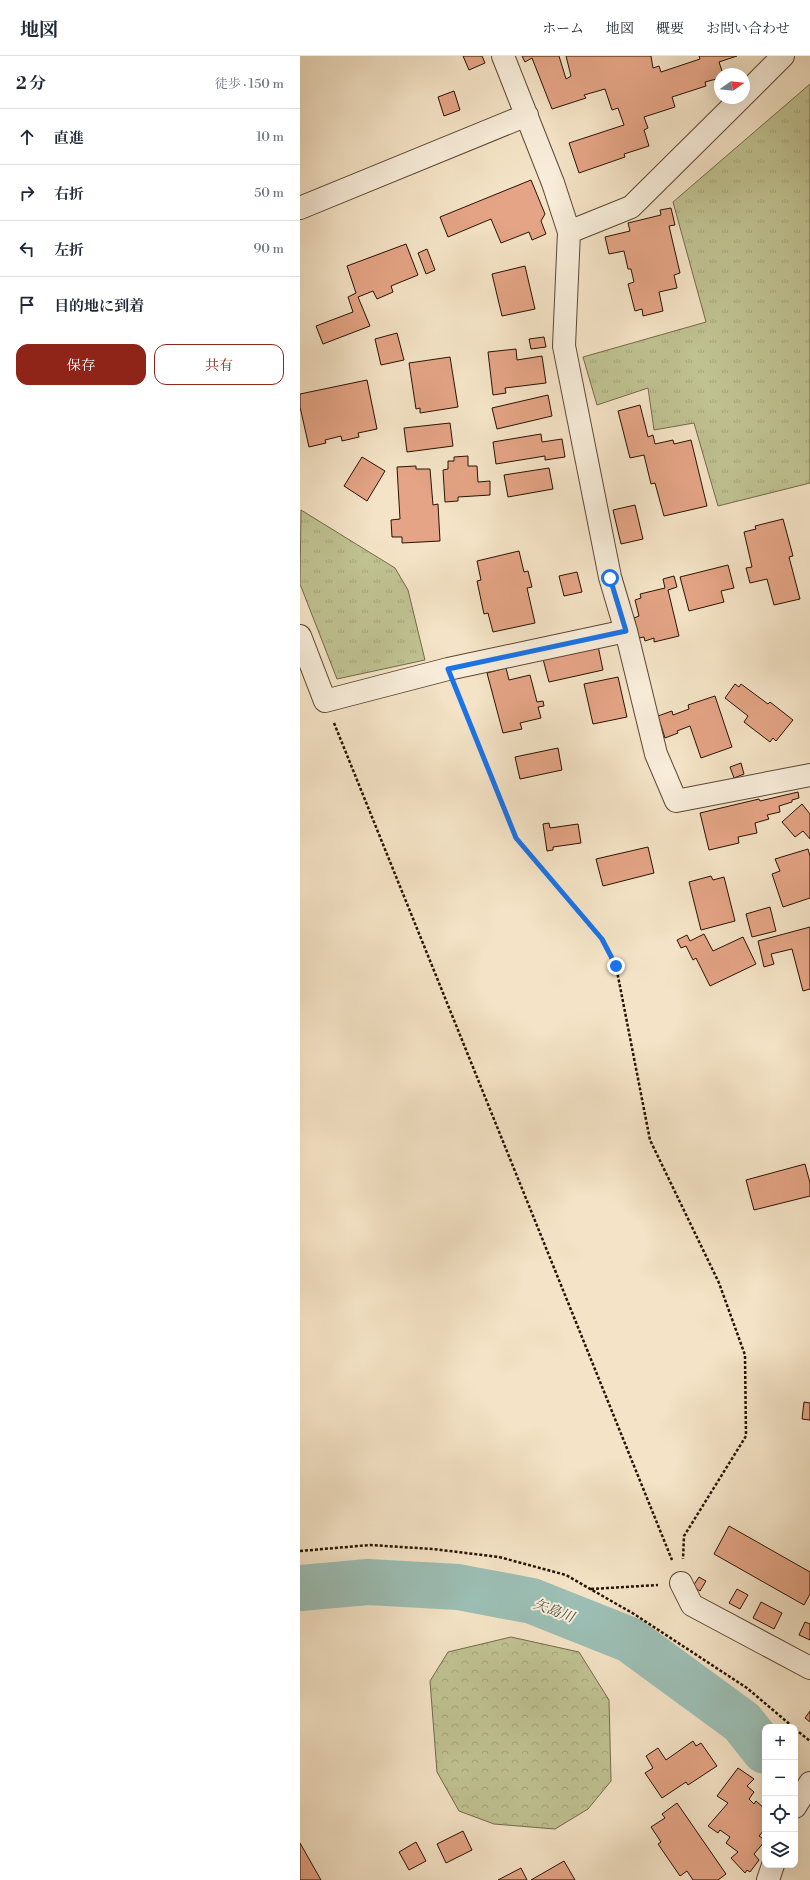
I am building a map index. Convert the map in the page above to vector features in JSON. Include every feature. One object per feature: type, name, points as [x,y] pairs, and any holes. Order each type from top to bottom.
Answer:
[{"type":"street","points":[[503,56],[553,183],[569,232],[564,346],[610,578],[626,631],[656,754],[676,801],[810,775]]},
{"type":"street","points":[[750,89],[783,56]]},
{"type":"street","points":[[569,232],[631,207],[735,104]]},
{"type":"street","points":[[300,208],[527,115]]},
{"type":"street","points":[[300,636],[325,700],[448,669],[626,631]]},
{"type":"street","points":[[681,1583],[692,1605],[810,1668]]},
{"type":"street","points":[[798,1802],[810,1783]]},
{"type":"street","points":[[768,1880],[772,1868]]},
{"type":"path","points":[[448,669],[516,838],[602,939],[616,966],[650,1140],[719,1283],[746,1355],[746,1436],[684,1536],[681,1583]]},
{"type":"path","points":[[325,700],[681,1583]]},
{"type":"path","points":[[300,1551],[370,1545],[432,1549],[499,1558],[566,1575],[634,1614],[747,1688],[789,1724]]},
{"type":"path","points":[[591,1589],[681,1583]]},
{"type":"path","points":[[798,1731],[810,1741]]},
{"type":"green space","points":[[810,84],[810,483],[718,506],[694,423],[654,430],[648,388],[597,405],[583,357],[706,322],[673,202]]},
{"type":"green space","points":[[301,510],[395,568],[408,590],[425,660],[337,679],[300,584]]},
{"type":"green space","points":[[511,1637],[579,1652],[609,1700],[611,1781],[588,1809],[555,1829],[494,1824],[459,1811],[437,1772],[430,1681],[448,1652]]},
{"type":"building","points":[[463,56],[482,56],[485,63],[469,70]]},
{"type":"building","points":[[522,56],[559,56],[566,79],[571,76],[566,56],[651,56],[653,68],[659,66],[661,72],[700,59],[699,56],[737,56],[719,62],[721,68],[714,68],[714,80],[705,82],[706,86],[672,97],[675,107],[644,117],[648,128],[644,130],[649,146],[624,154],[625,157],[579,173],[569,143],[624,125],[618,108],[612,110],[605,89],[584,95],[586,98],[552,109],[532,58],[525,62]]},
{"type":"building","points":[[454,91],[460,110],[444,116],[438,97]]},
{"type":"building","points":[[531,180],[545,214],[541,221],[546,234],[532,240],[529,232],[501,243],[491,219],[448,237],[440,217]]},
{"type":"building","points":[[671,208],[675,225],[669,226],[680,273],[674,275],[677,288],[659,292],[663,311],[643,316],[642,309],[635,311],[628,284],[634,282],[631,269],[628,269],[624,251],[609,254],[605,237],[630,231],[628,223],[661,215],[660,210]]},
{"type":"building","points":[[406,244],[418,275],[391,286],[393,292],[377,299],[373,291],[358,297],[370,326],[323,344],[316,326],[353,312],[348,297],[356,293],[347,266]]},
{"type":"building","points":[[427,249],[435,270],[426,274],[418,253]]},
{"type":"building","points":[[525,266],[535,309],[502,316],[492,274]]},
{"type":"building","points":[[397,333],[404,360],[381,365],[375,339]]},
{"type":"building","points":[[544,337],[546,347],[531,349],[529,339]]},
{"type":"building","points":[[516,349],[517,360],[542,356],[546,383],[505,388],[506,393],[493,395],[488,352]]},
{"type":"building","points":[[450,357],[458,407],[420,413],[420,408],[416,409],[409,363]]},
{"type":"building","points":[[367,380],[377,429],[358,433],[359,437],[342,441],[341,436],[325,440],[326,443],[309,447],[300,407],[300,394]]},
{"type":"building","points":[[548,395],[552,416],[497,429],[492,408]]},
{"type":"building","points":[[640,405],[648,437],[653,435],[655,444],[673,440],[674,444],[691,440],[707,506],[664,516],[655,483],[651,484],[644,455],[630,458],[618,411]]},
{"type":"building","points":[[450,423],[453,446],[407,452],[404,428]]},
{"type":"building","points":[[541,434],[542,442],[562,439],[565,457],[545,460],[545,456],[496,464],[493,442]]},
{"type":"building","points":[[468,456],[468,466],[477,466],[478,482],[490,481],[490,495],[458,497],[458,501],[445,502],[443,470],[448,469],[448,461],[454,461],[454,457]]},
{"type":"building","points":[[362,457],[385,471],[367,501],[344,486]]},
{"type":"building","points":[[416,466],[416,469],[430,469],[433,505],[438,504],[440,541],[402,543],[402,537],[392,537],[391,520],[400,519],[397,467]]},
{"type":"building","points":[[549,468],[553,489],[508,497],[504,475]]},
{"type":"building","points":[[635,505],[643,539],[621,544],[613,510]]},
{"type":"building","points":[[783,519],[793,556],[789,557],[800,599],[774,605],[767,579],[750,583],[746,568],[752,567],[744,532],[756,529],[755,526]]},
{"type":"building","points":[[519,551],[524,572],[528,571],[532,587],[527,588],[535,623],[493,632],[488,613],[484,614],[477,581],[481,580],[477,561]]},
{"type":"building","points":[[728,565],[734,588],[721,591],[724,602],[689,611],[680,577]]},
{"type":"building","points":[[577,572],[582,592],[564,596],[559,576]]},
{"type":"building","points":[[674,576],[677,587],[668,590],[679,636],[654,642],[654,638],[645,641],[644,637],[639,638],[634,618],[639,616],[635,600],[641,598],[640,594],[665,588],[663,579]]},
{"type":"building","points":[[598,646],[603,670],[549,682],[543,659]]},
{"type":"building","points":[[506,668],[509,680],[530,675],[537,702],[543,701],[544,706],[538,707],[541,718],[520,723],[522,729],[503,733],[487,673]]},
{"type":"building","points":[[618,677],[627,717],[593,724],[584,684]]},
{"type":"building","points":[[735,684],[739,687],[741,684],[768,704],[770,702],[793,720],[776,741],[773,738],[770,742],[744,722],[748,716],[725,698]]},
{"type":"building","points":[[715,696],[732,747],[701,758],[690,726],[665,738],[658,716],[672,711],[673,715],[689,709],[688,705]]},
{"type":"building","points":[[558,748],[562,770],[520,779],[515,757]]},
{"type":"building","points":[[741,763],[744,774],[734,778],[730,767]]},
{"type":"building","points":[[798,792],[799,798],[779,806],[780,812],[767,815],[769,819],[755,823],[757,833],[738,837],[739,843],[709,850],[700,813],[759,799],[760,801]]},
{"type":"building","points":[[802,804],[810,814],[810,839],[803,831],[795,837],[782,822]]},
{"type":"building","points":[[549,823],[550,828],[578,824],[581,843],[553,847],[553,850],[547,851],[543,824]]},
{"type":"building","points":[[648,847],[654,873],[603,886],[596,859]]},
{"type":"building","points":[[808,849],[810,856],[810,898],[783,907],[772,874],[780,871],[775,859]]},
{"type":"building","points":[[711,876],[713,880],[724,877],[735,921],[701,930],[689,882]]},
{"type":"building","points":[[770,907],[776,931],[752,937],[746,914]]},
{"type":"building","points":[[810,927],[810,989],[803,991],[792,949],[771,954],[774,964],[764,967],[758,941]]},
{"type":"building","points":[[704,934],[713,951],[743,937],[756,964],[710,986],[696,958],[693,960],[686,946],[681,948],[677,940],[687,935],[690,941]]},
{"type":"building","points":[[805,1164],[810,1183],[810,1196],[754,1210],[746,1180]]},
{"type":"building","points":[[804,1402],[810,1403],[810,1420],[802,1419]]},
{"type":"building","points":[[729,1526],[810,1572],[810,1594],[804,1605],[714,1554]]},
{"type":"building","points":[[699,1577],[706,1581],[700,1591],[693,1586]]},
{"type":"building","points":[[737,1589],[748,1595],[740,1609],[729,1603]]},
{"type":"building","points":[[761,1602],[782,1613],[774,1629],[753,1618]]},
{"type":"building","points":[[805,1622],[810,1624],[810,1640],[799,1635]]},
{"type":"building","points":[[810,1711],[810,1722],[805,1718]]},
{"type":"building","points":[[693,1741],[696,1746],[701,1743],[717,1766],[688,1785],[686,1782],[662,1798],[645,1773],[653,1768],[646,1756],[658,1748],[666,1760]]},
{"type":"building","points":[[738,1768],[754,1779],[747,1786],[754,1792],[749,1799],[754,1804],[756,1801],[762,1806],[762,1832],[759,1836],[762,1838],[762,1845],[754,1854],[759,1860],[750,1872],[747,1870],[745,1873],[731,1858],[738,1852],[726,1843],[730,1837],[720,1830],[718,1833],[708,1826],[728,1803],[717,1796]]},
{"type":"building","points":[[677,1803],[726,1874],[718,1880],[693,1880],[687,1871],[680,1876],[658,1844],[661,1842],[651,1827],[665,1818],[662,1814]]},
{"type":"building","points":[[463,1831],[472,1850],[446,1863],[437,1844]]},
{"type":"building","points":[[416,1842],[426,1861],[409,1870],[399,1852]]},
{"type":"building","points":[[300,1843],[321,1880],[300,1880]]},
{"type":"building","points":[[564,1861],[575,1880],[531,1880]]},
{"type":"building","points":[[521,1868],[527,1880],[498,1880]]},
{"type":"waterway","name":"矢島川","points":[[300,1588],[368,1582],[458,1587],[532,1601],[630,1640],[742,1722],[762,1747]]},
{"type":"route","points":[[610,578],[626,631],[448,669],[516,838],[602,939],[616,966]]}]
